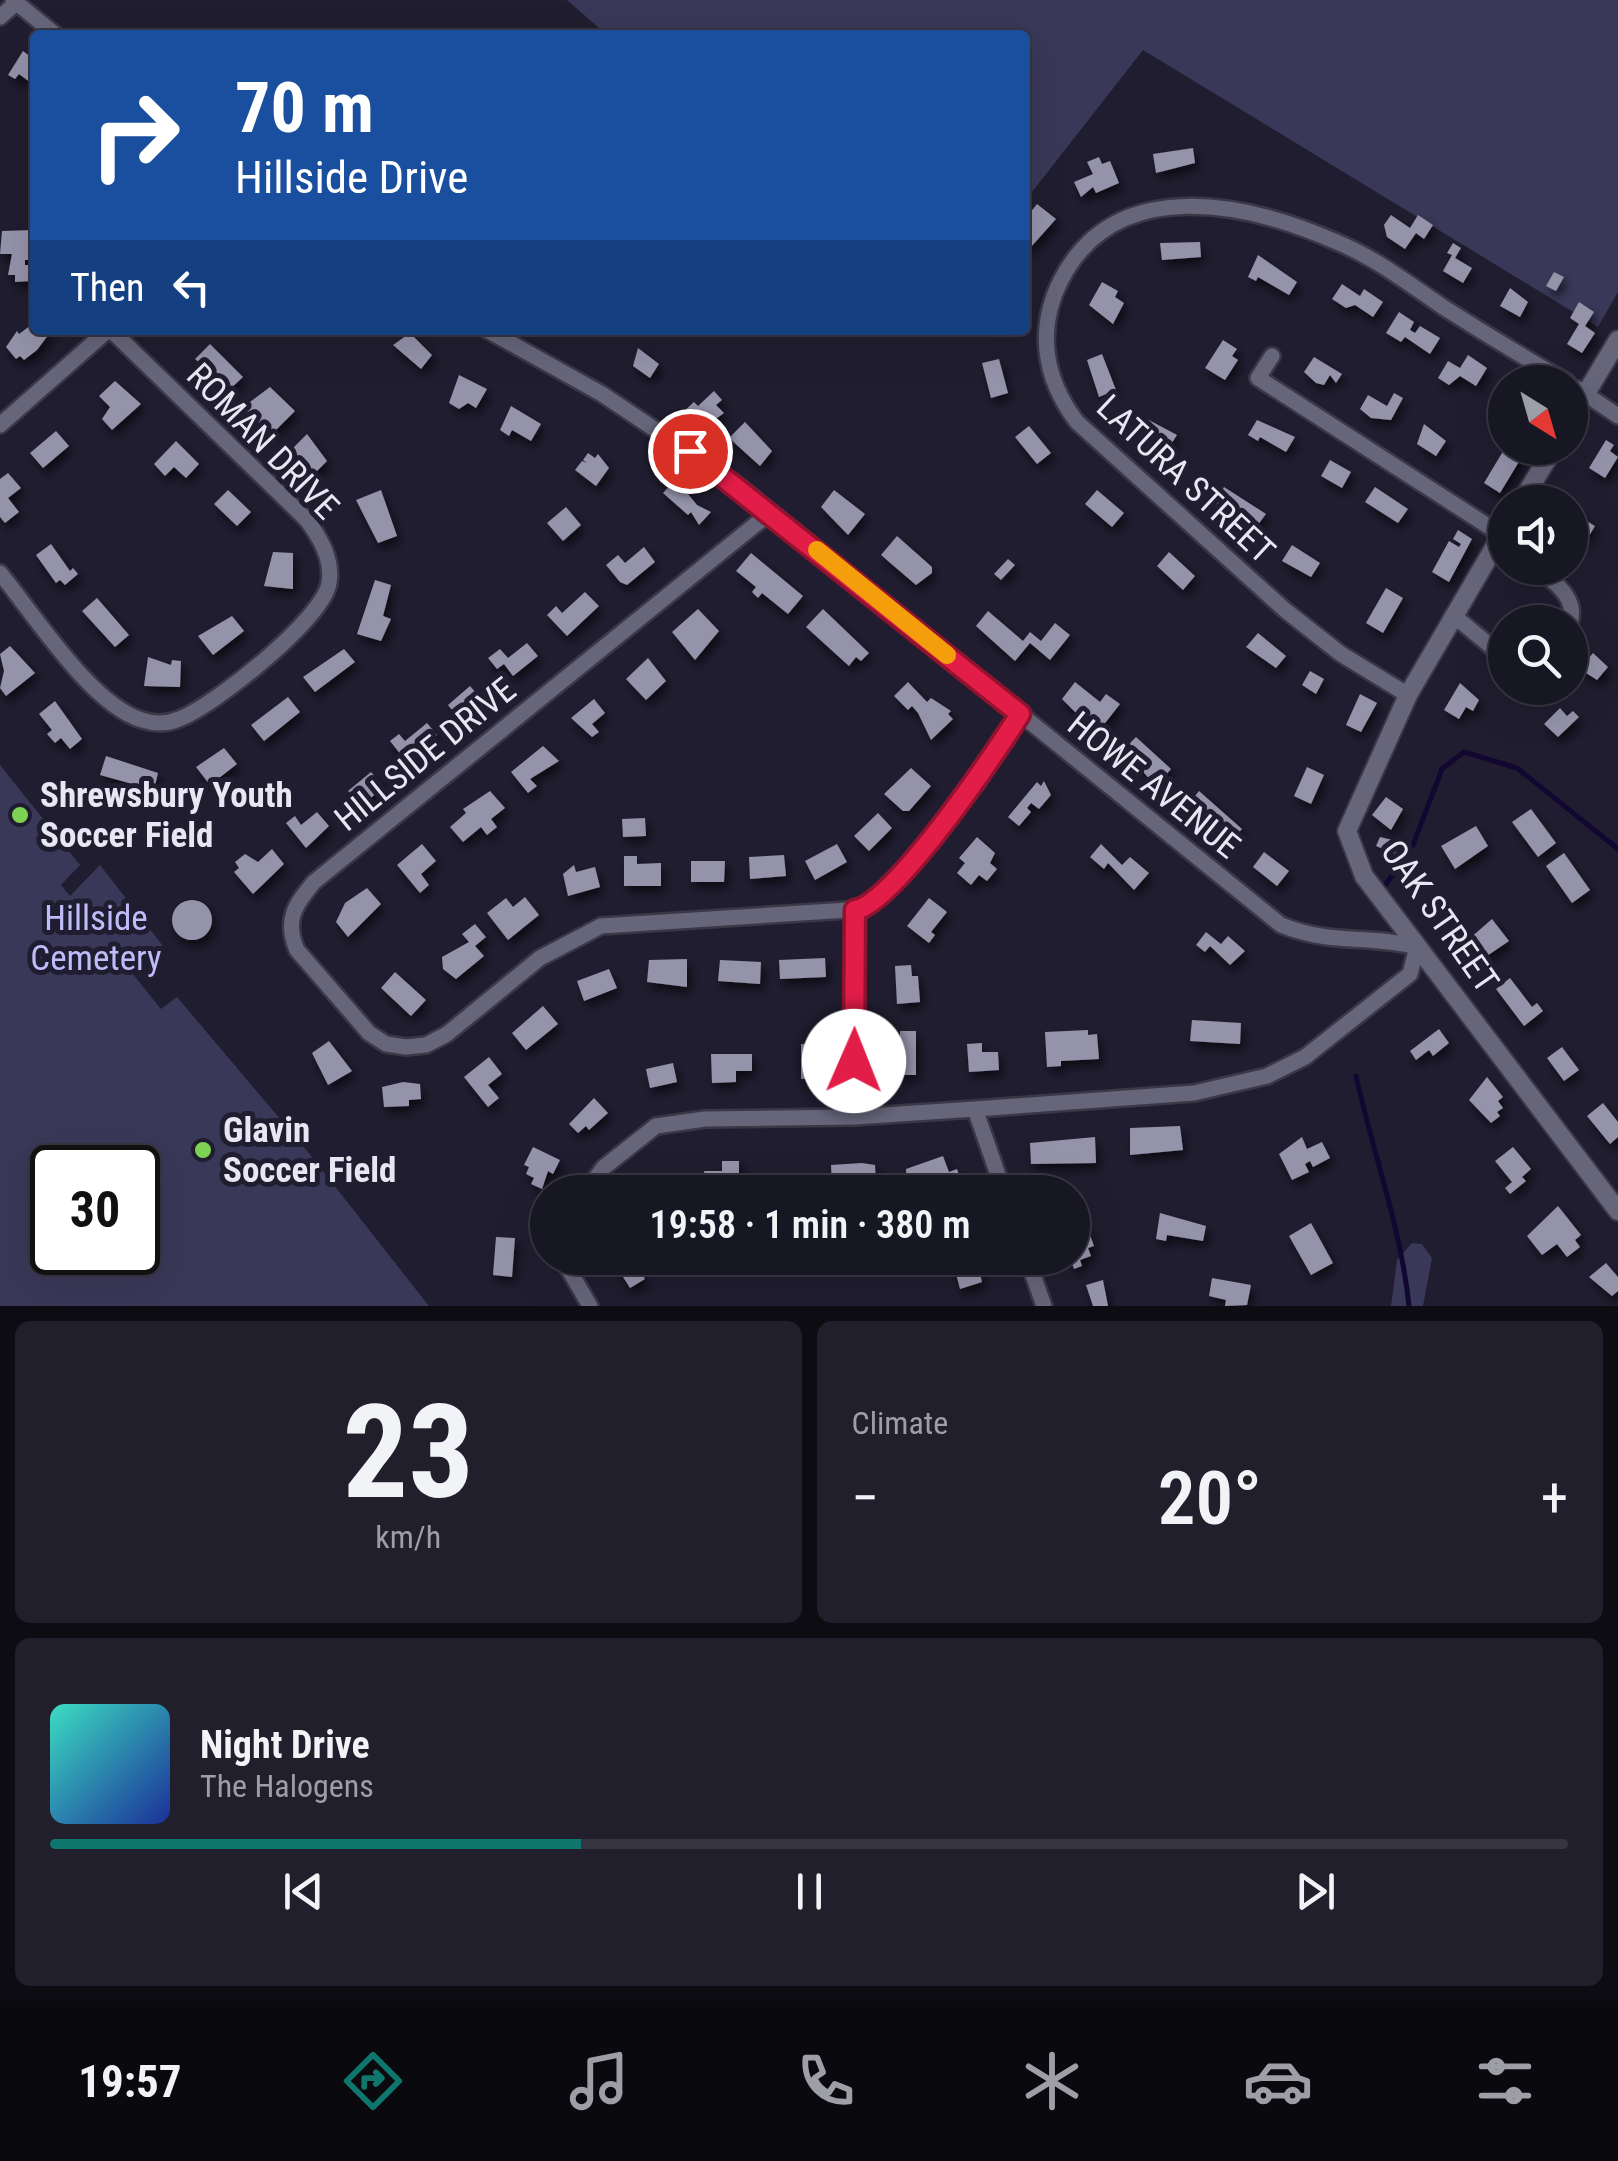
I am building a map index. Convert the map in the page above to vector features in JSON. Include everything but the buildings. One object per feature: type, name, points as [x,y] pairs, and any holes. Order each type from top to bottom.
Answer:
[{"type":"street","points":[[0,17],[14,1],[50,30]]},
{"type":"street","name":"LATURA STREET","points":[[1408,695],[1341,654],[1284,610],[1076,422],[1060,397],[1046,356],[1046,328],[1058,286],[1088,243],[1133,212],[1185,206],[1236,211],[1340,243],[1538,365]]},
{"type":"street","points":[[0,424],[104,335]]},
{"type":"street","name":"ROMAN DRIVE","points":[[0,573],[112,704],[152,722],[179,720],[210,702],[309,618],[325,596],[330,580],[327,558],[307,520],[115,335]]},
{"type":"street","name":"HOWE AVENUE","points":[[497,335],[667,434],[771,512],[1281,925],[1325,940],[1390,940],[1416,948]]},
{"type":"street","points":[[1588,372],[1618,340]]},
{"type":"street","points":[[1272,356],[1258,378],[1488,524]]},
{"type":"street","name":"LATURA STREET","points":[[1588,396],[1618,416]]},
{"type":"street","name":"HILLSIDE DRIVE","points":[[771,512],[314,882],[290,917],[290,933],[297,950],[369,1034],[386,1044],[406,1047],[426,1045],[447,1034],[540,958],[602,926],[855,910]]},
{"type":"street","name":"OAK STREET","points":[[1488,559],[1408,695],[1346,831],[1364,876],[1618,1211]]},
{"type":"street","points":[[1555,585],[1571,605]]},
{"type":"street","points":[[1453,614],[1488,644]]},
{"type":"street","points":[[854,1117],[855,910],[878,899],[977,782],[1020,714]]},
{"type":"street","points":[[599,1175],[656,1126],[705,1119],[854,1117],[1194,1093],[1267,1076],[1305,1057],[1410,974],[1416,948]]},
{"type":"street","points":[[975,1109],[998,1175]]},
{"type":"street","points":[[572,1275],[590,1306]]},
{"type":"street","points":[[1033,1275],[1044,1306]]},
{"type":"green space","points":[[567,0],[1618,0],[1618,292],[1598,327],[1143,50],[1030,195],[1030,30],[601,30]]},
{"type":"green space","name":"Hillside Cemetery","points":[[0,765],[80,865],[61,885],[70,896],[100,865],[163,946],[132,973],[161,1009],[177,997],[308,1152],[429,1306],[0,1306]]},
{"type":"green space","points":[[1412,1243],[1422,1244],[1432,1258],[1423,1306],[1391,1306],[1397,1260]]},
{"type":"waterway","points":[[1386,884],[1413,845],[1442,769],[1464,752],[1517,768],[1618,849]]},
{"type":"waterway","points":[[1356,1076],[1393,1219],[1409,1306]]},
{"type":"slow traffic","points":[[817,550],[947,655]]},
{"type":"place","name":"Shrewsbury Youth Soccer Field","points":[[20,815]]},
{"type":"place","name":"Glavin Soccer Field","points":[[203,1150]]},
{"type":"route","points":[[690,451],[735,483],[1020,714],[977,782],[878,899],[855,910],[854,1061]]}]
